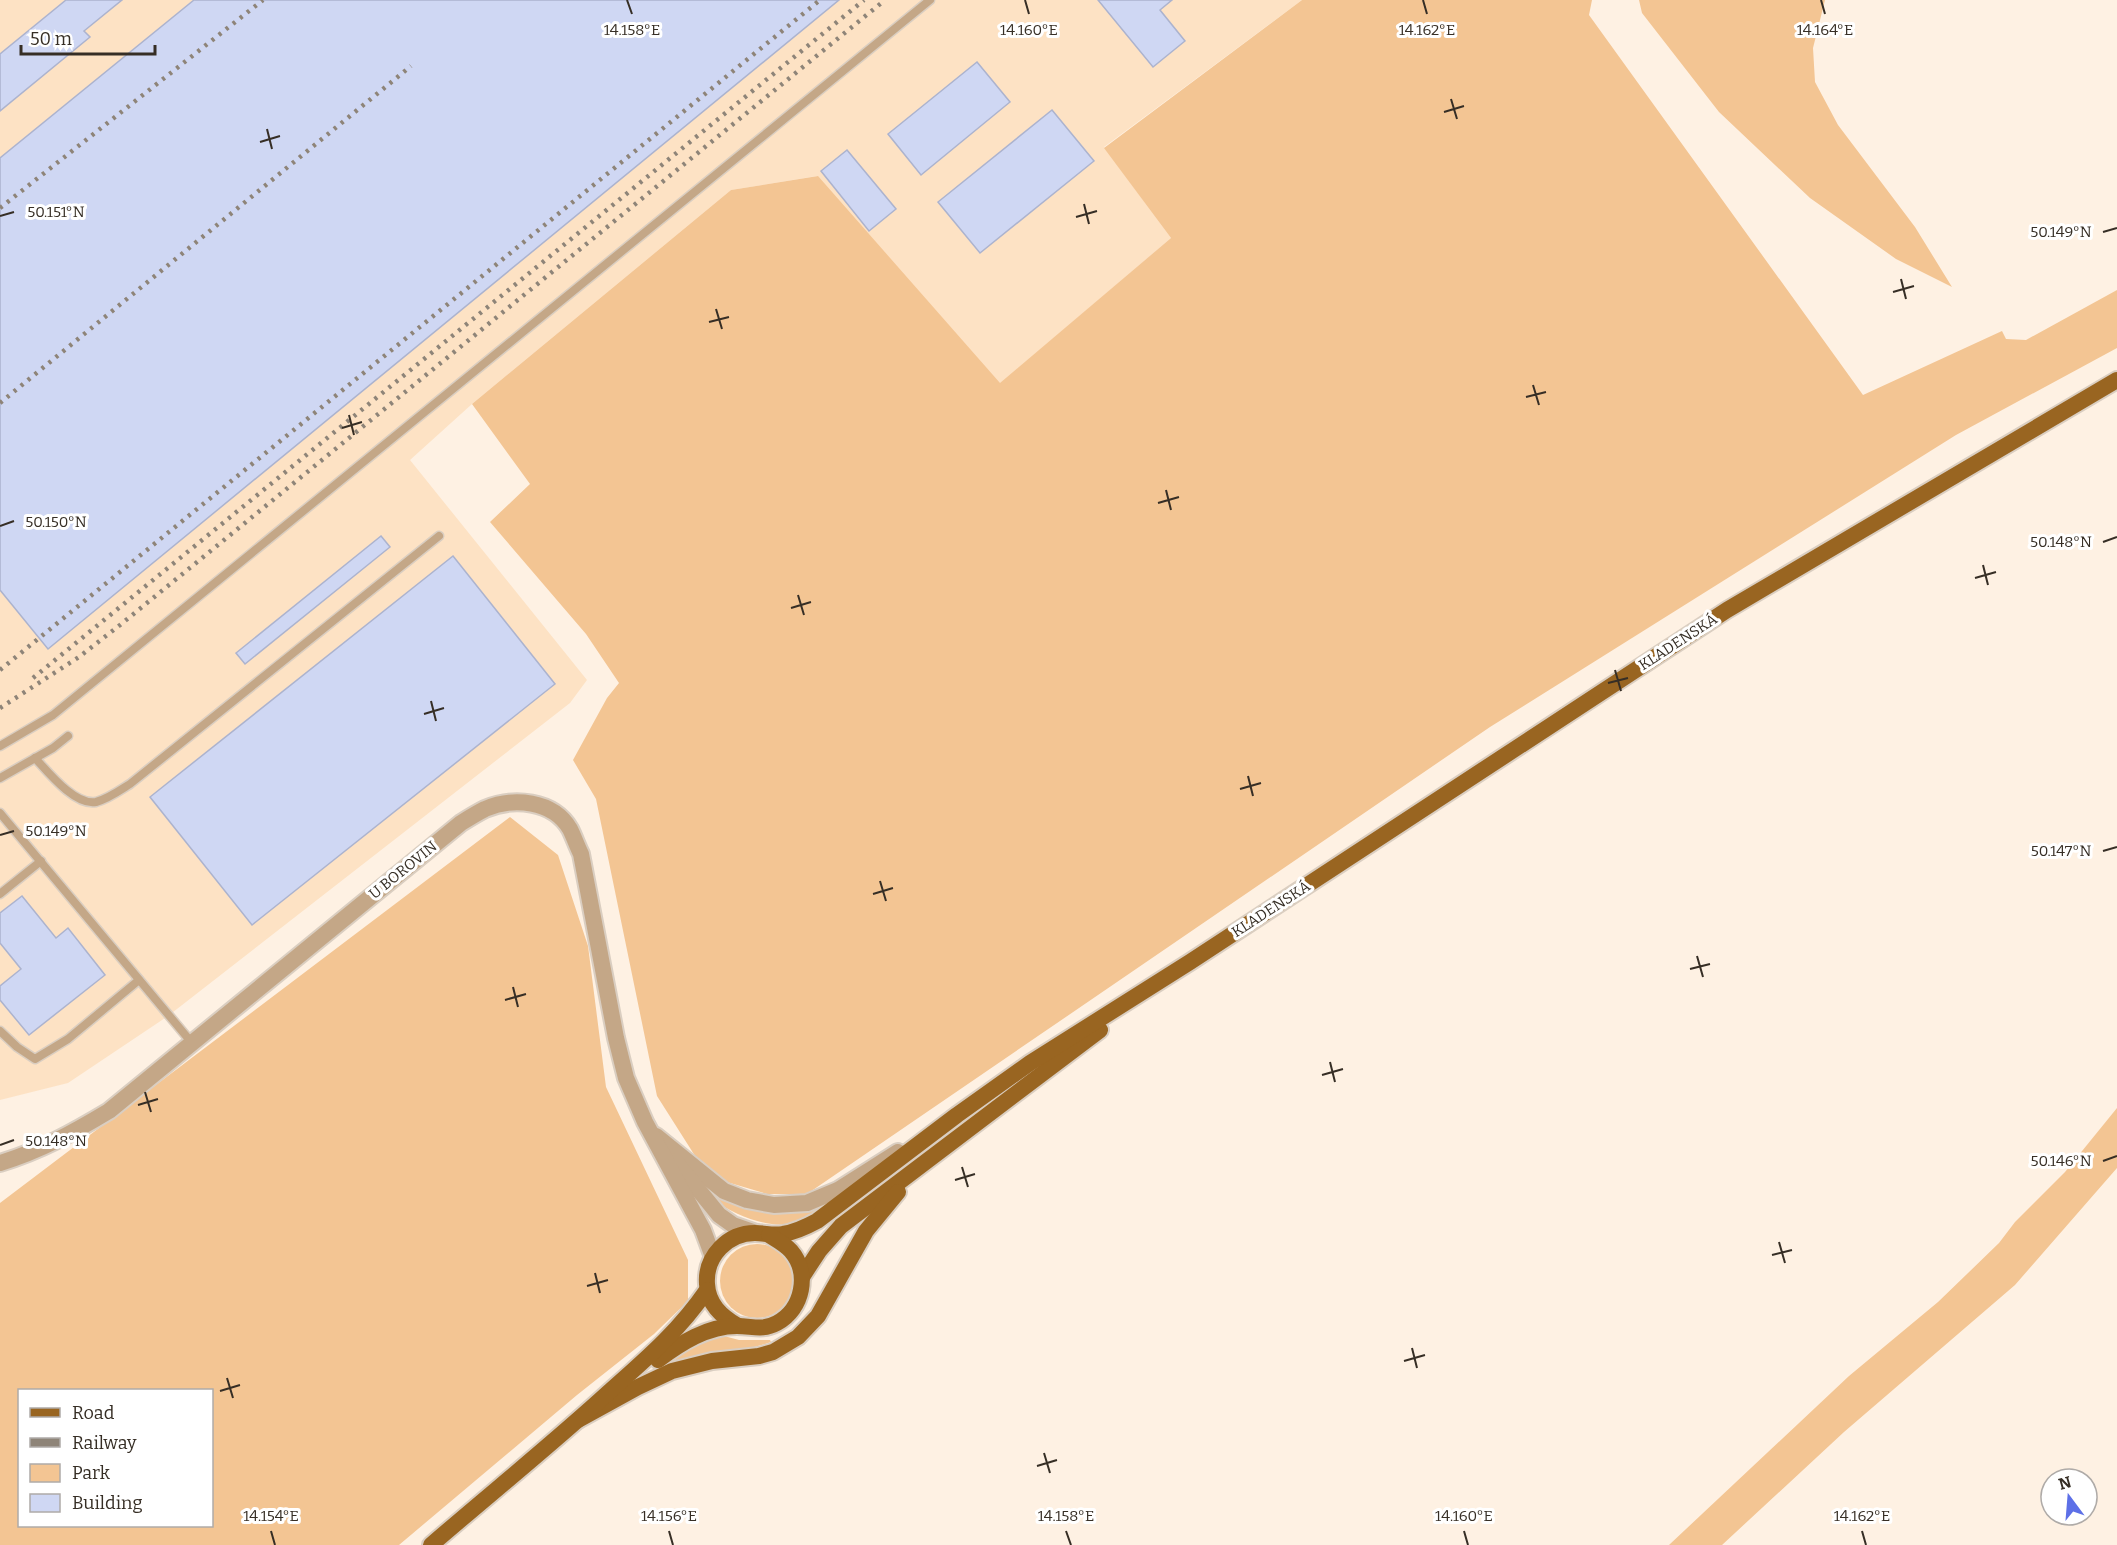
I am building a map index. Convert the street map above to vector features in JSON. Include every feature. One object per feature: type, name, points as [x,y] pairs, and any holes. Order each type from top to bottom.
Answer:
[{"type":"main road","name":"KLADENSKÁ","points":[[1190,962],[1727,610],[2117,380]]},
{"type":"main road","points":[[762,1234],[782,1242],[792,1251],[799,1264],[802,1277],[801,1291],[788,1315],[765,1328],[751,1329],[738,1326],[724,1318],[713,1305],[707,1290],[708,1267],[721,1247],[731,1239],[762,1234],[799,1230],[817,1221],[1030,1063],[1190,962]]},
{"type":"main road","points":[[802,1277],[819,1251],[842,1226],[1190,962]]},
{"type":"main road","points":[[578,1420],[672,1371],[712,1361],[759,1356],[773,1352],[798,1337],[818,1316],[866,1231],[897,1193],[944,1148]]},
{"type":"main road","points":[[431,1545],[578,1420],[666,1341],[688,1317],[707,1290]]},
{"type":"main road","points":[[578,1420],[685,1341],[710,1331],[738,1326]]},
{"type":"street","name":"U BOROVIN","points":[[0,1163],[43,1148],[109,1111],[460,823],[486,808],[517,801],[539,805],[554,812],[569,827],[581,854],[618,1048],[626,1078],[650,1129]]},
{"type":"street","points":[[650,1129],[724,1191],[747,1200],[774,1205],[807,1203],[838,1190],[957,1115]]},
{"type":"street","points":[[650,1129],[719,1215],[733,1225],[762,1234]]},
{"type":"street","points":[[650,1129],[703,1230],[713,1257]]},
{"type":"lane","points":[[0,746],[53,715],[930,0]]},
{"type":"lane","points":[[35,758],[57,782],[80,800],[94,803],[110,796],[130,784],[439,536]]},
{"type":"lane","points":[[0,778],[68,736]]},
{"type":"lane","points":[[0,813],[192,1044]]},
{"type":"lane","points":[[0,894],[40,861]]},
{"type":"lane","points":[[0,1031],[17,1047],[36,1059],[68,1039],[139,980]]},
{"type":"shaded area","points":[[0,0],[1302,0],[1104,147],[1171,238],[1000,384],[817,176],[731,190],[472,404],[410,460],[587,680],[570,703],[168,1016],[68,1083],[0,1100]]},
{"type":"green space","points":[[1302,0],[1592,0],[1589,15],[1863,395],[2002,331],[2006,339],[2026,340],[2117,290],[2117,348],[1956,435],[1490,727],[807,1194],[767,1194],[720,1180],[697,1159],[657,1096],[596,799],[573,760],[607,698],[619,683],[586,634],[490,522],[530,484],[472,404],[731,190],[818,176],[1000,383],[1171,238],[1104,148]]},
{"type":"green space","points":[[1639,0],[1825,0],[1813,48],[1815,82],[1838,125],[1915,227],[1952,287],[1896,259],[1810,198],[1719,112],[1642,13]]},
{"type":"green space","points":[[510,817],[558,855],[588,946],[606,1087],[688,1260],[688,1301],[654,1334],[577,1395],[399,1545],[0,1545],[0,1203]]},
{"type":"green space","points":[[2117,1108],[2117,1168],[2015,1285],[1844,1432],[1722,1545],[1669,1545],[1849,1376],[1938,1302],[1999,1243],[2015,1222],[2065,1172]]},
{"type":"green space","points":[[717,1198],[764,1211],[787,1212],[812,1209],[815,1213],[800,1221],[778,1225],[744,1217],[724,1207],[716,1201]]},
{"type":"green space","points":[[757,1244],[771,1247],[783,1255],[791,1267],[794,1281],[791,1295],[783,1307],[771,1315],[757,1318],[743,1315],[731,1307],[723,1295],[720,1281],[723,1267],[731,1255],[743,1247]]},
{"type":"green space","points":[[724,1336],[739,1340],[770,1340],[771,1342],[677,1361],[674,1358],[709,1337]]},
{"type":"building","points":[[66,0],[122,0],[84,31],[90,37],[0,111],[0,54]]},
{"type":"building","points":[[194,0],[839,0],[48,649],[0,590],[0,158]]},
{"type":"building","points":[[1098,0],[1172,0],[1160,10],[1185,41],[1153,67]]},
{"type":"building","points":[[977,62],[1010,102],[921,175],[888,134]]},
{"type":"building","points":[[1052,110],[1094,161],[980,253],[938,202]]},
{"type":"building","points":[[847,150],[896,209],[869,231],[821,171]]},
{"type":"building","points":[[381,536],[390,547],[245,664],[236,653]]},
{"type":"building","points":[[453,556],[555,684],[252,925],[150,797]]},
{"type":"building","points":[[22,896],[56,938],[68,928],[105,975],[29,1035],[0,1000],[0,986],[21,969],[0,943],[0,913]]},
{"type":"railway","points":[[0,208],[263,0]]},
{"type":"railway","points":[[0,670],[820,0]]},
{"type":"railway","points":[[33,678],[864,0]]},
{"type":"railway","points":[[0,708],[79,657],[120,625],[885,0]]},
{"type":"railway","points":[[0,403],[411,66]]}]
